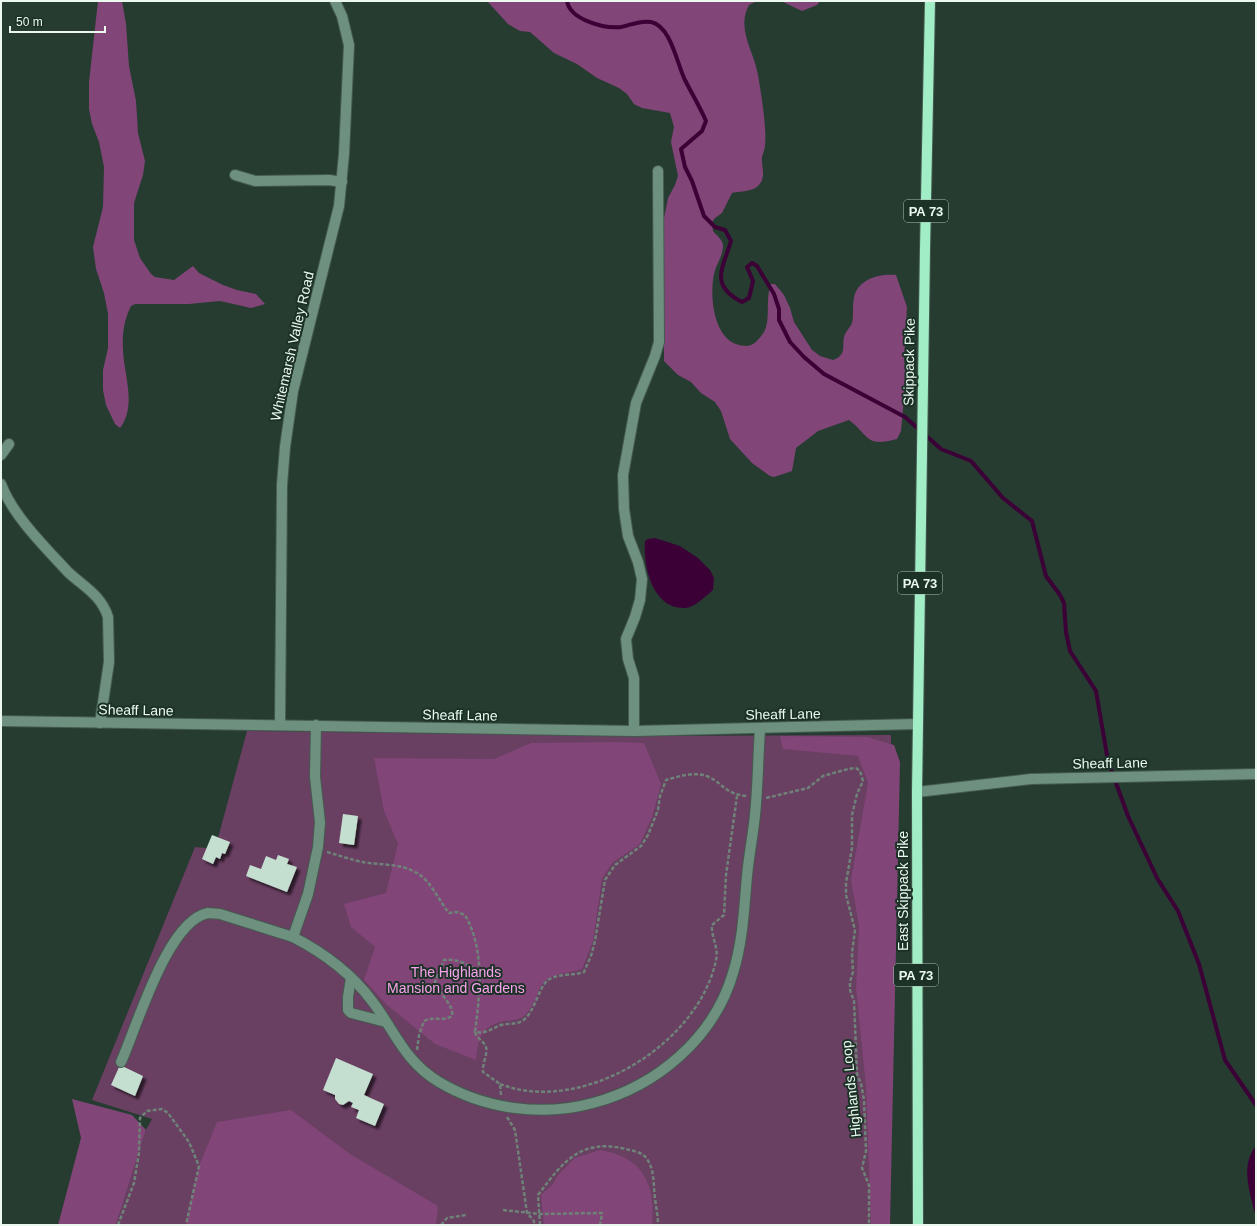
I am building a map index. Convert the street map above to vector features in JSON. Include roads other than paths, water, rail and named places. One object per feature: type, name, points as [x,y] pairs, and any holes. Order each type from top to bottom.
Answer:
[{"type":"main road","name":"Skippack Pike","points":[[918,724],[930,1]]},
{"type":"main road","name":"East Skippack Pike","points":[[918,724],[918,1225]]},
{"type":"street","name":"Whitemarsh Valley Road","points":[[280,725],[282,485],[285,447],[293,391],[340,206],[342,182],[349,45],[342,16],[335,1]]},
{"type":"street","points":[[634,731],[634,678],[628,659],[626,639],[640,600],[642,580],[638,562],[628,536],[624,509],[623,475],[636,403],[659,342],[658,171]]},
{"type":"street","points":[[235,174],[255,181],[329,180],[342,182]]},
{"type":"street","points":[[1,455],[9,444]]},
{"type":"street","points":[[1,484],[21,518],[68,572],[94,592],[107,612],[109,662],[100,723]]},
{"type":"street","name":"Sheaff Lane","points":[[1,721],[634,731],[918,724]]},
{"type":"street","points":[[293,937],[308,894],[318,850],[320,822],[315,777],[316,725]]},
{"type":"street","points":[[121,1062],[161,963],[176,940],[198,917],[209,913],[220,914],[244,923],[293,937],[306,944],[351,978],[371,999],[401,1048],[411,1059],[429,1076],[461,1093],[499,1105],[515,1108],[556,1110],[577,1108],[618,1096],[641,1085],[660,1073],[676,1060],[708,1025],[719,1008],[726,992],[738,953],[745,920],[747,874],[756,797],[760,729]]},
{"type":"street","name":"Sheaff Lane","points":[[917,792],[1031,779],[1256,774]]},
{"type":"street","points":[[351,978],[348,997],[348,1010],[352,1013],[386,1022]]},
{"type":"waterway","points":[[567,1],[574,13],[581,18],[598,25],[621,27],[639,22],[651,22],[664,30],[685,80],[706,121],[702,131],[681,149],[685,167],[692,181],[704,216],[715,227],[725,230],[731,241],[721,275],[725,289],[732,296],[742,302],[749,298],[753,281],[747,267],[752,263],[757,266],[774,294],[779,309],[779,320],[790,342],[804,357],[824,374],[905,417],[941,449],[971,461],[1003,498],[1032,521],[1046,576],[1064,603],[1066,632],[1070,651],[1096,691],[1108,761],[1128,816],[1157,878],[1178,911],[1199,964],[1225,1060],[1256,1105]]},
{"type":"park label","name":"The Highlands Mansion and Gardens","points":[[456,980]]}]
